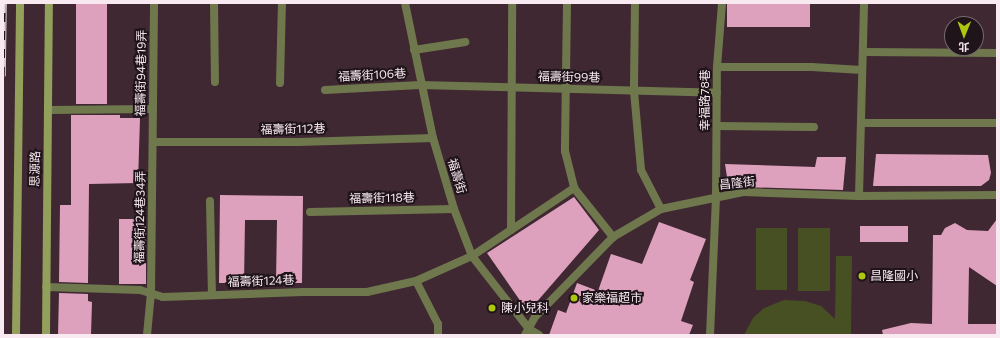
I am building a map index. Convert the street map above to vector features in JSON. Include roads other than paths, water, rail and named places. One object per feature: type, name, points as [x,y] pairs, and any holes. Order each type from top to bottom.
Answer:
[{"type":"main road","name":"思源路","points":[[16,335],[20,3]]},
{"type":"main road","name":"思源路","points":[[46,335],[49,3]]},
{"type":"street","name":"福壽街94巷19弄","points":[[152,142],[154,3]]},
{"type":"street","points":[[214,3],[215,82]]},
{"type":"street","points":[[280,83],[282,3]]},
{"type":"street","name":"福壽街","points":[[405,3],[420,84],[433,138],[454,209],[472,256],[527,332]]},
{"type":"street","points":[[511,230],[510,88],[512,3]]},
{"type":"street","points":[[567,3],[564,89],[565,151],[574,188],[613,237]]},
{"type":"street","points":[[635,3],[634,91],[641,170],[661,210]]},
{"type":"street","name":"幸福路78巷","points":[[710,335],[716,198],[717,67],[722,3]]},
{"type":"street","points":[[859,196],[864,3]]},
{"type":"street","points":[[414,50],[465,42]]},
{"type":"street","points":[[863,52],[997,53]]},
{"type":"street","points":[[717,67],[812,67],[862,70]]},
{"type":"street","name":"福壽街99巷","points":[[420,84],[510,88],[717,93]]},
{"type":"street","name":"福壽街106巷","points":[[325,90],[420,84]]},
{"type":"street","points":[[48,110],[153,109]]},
{"type":"street","points":[[860,123],[997,123]]},
{"type":"street","points":[[717,126],[814,127]]},
{"type":"street","name":"福壽街112巷","points":[[152,142],[299,142],[433,138]]},
{"type":"street","name":"福壽街124巷34弄","points":[[147,335],[151,293],[152,142]]},
{"type":"street","name":"福壽街124巷","points":[[46,287],[140,290],[163,297],[367,292],[416,281],[472,256],[574,188]]},
{"type":"street","name":"昌隆街","points":[[527,332],[535,317],[613,237],[661,210],[743,192],[859,196],[997,195]]},
{"type":"street","points":[[210,201],[212,295]]},
{"type":"street","name":"福壽街118巷","points":[[310,212],[454,209]]},
{"type":"street","points":[[416,281],[438,324],[438,335]]},
{"type":"street","points":[[527,332],[539,335]]},
{"type":"railway","points":[[3,76],[4,3]]},
{"type":"place","name":"昌隆國小","points":[[862,276]]},
{"type":"place","name":"家樂福超市","points":[[574,298]]},
{"type":"place","name":"陳小兒科","points":[[492,308]]}]
